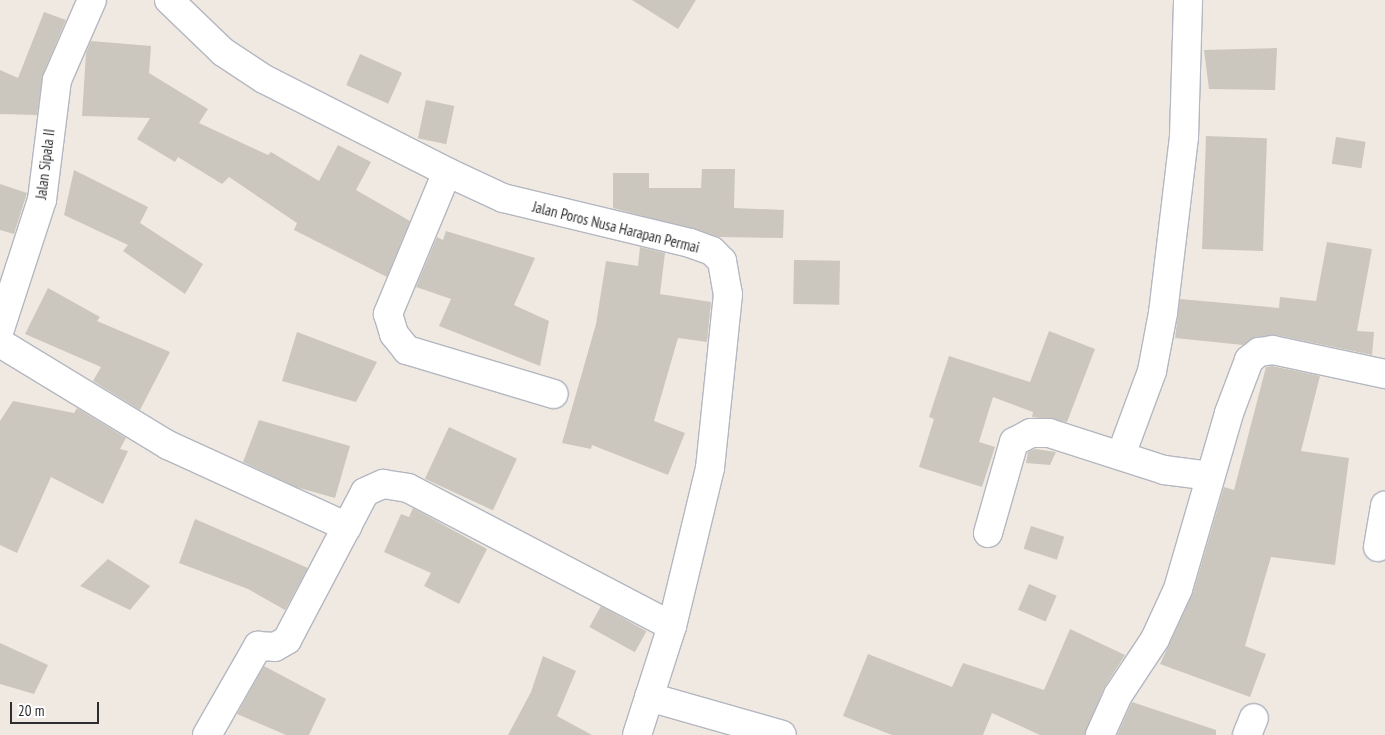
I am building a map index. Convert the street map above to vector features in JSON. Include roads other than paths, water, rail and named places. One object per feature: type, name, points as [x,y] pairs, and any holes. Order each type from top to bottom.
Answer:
[{"type":"street","name":"Jalan Sipala II","points":[[0,329],[42,200],[57,80],[92,0]]},
{"type":"street","name":"Jalan Poros Nusa Harapan Permai","points":[[169,0],[223,52],[264,79],[447,172],[503,198],[690,243],[712,252],[722,261],[728,294],[710,468],[672,626],[637,735]]},
{"type":"street","points":[[1121,455],[1152,372],[1163,313],[1184,138],[1188,0]]},
{"type":"street","points":[[447,172],[388,314],[392,329],[407,350],[554,394]]},
{"type":"street","points":[[0,343],[168,445],[347,527]]},
{"type":"street","points":[[1100,735],[1118,695],[1155,639],[1178,589],[1210,476],[1245,368],[1259,352],[1273,350],[1385,374]]},
{"type":"street","points":[[988,533],[1014,442],[1031,433],[1049,433],[1164,470],[1210,476]]},
{"type":"street","points":[[207,735],[258,646],[274,647],[287,640],[365,492],[383,484],[408,488],[672,626]]},
{"type":"street","points":[[1378,547],[1385,506]]},
{"type":"street","points":[[649,697],[782,735]]}]
